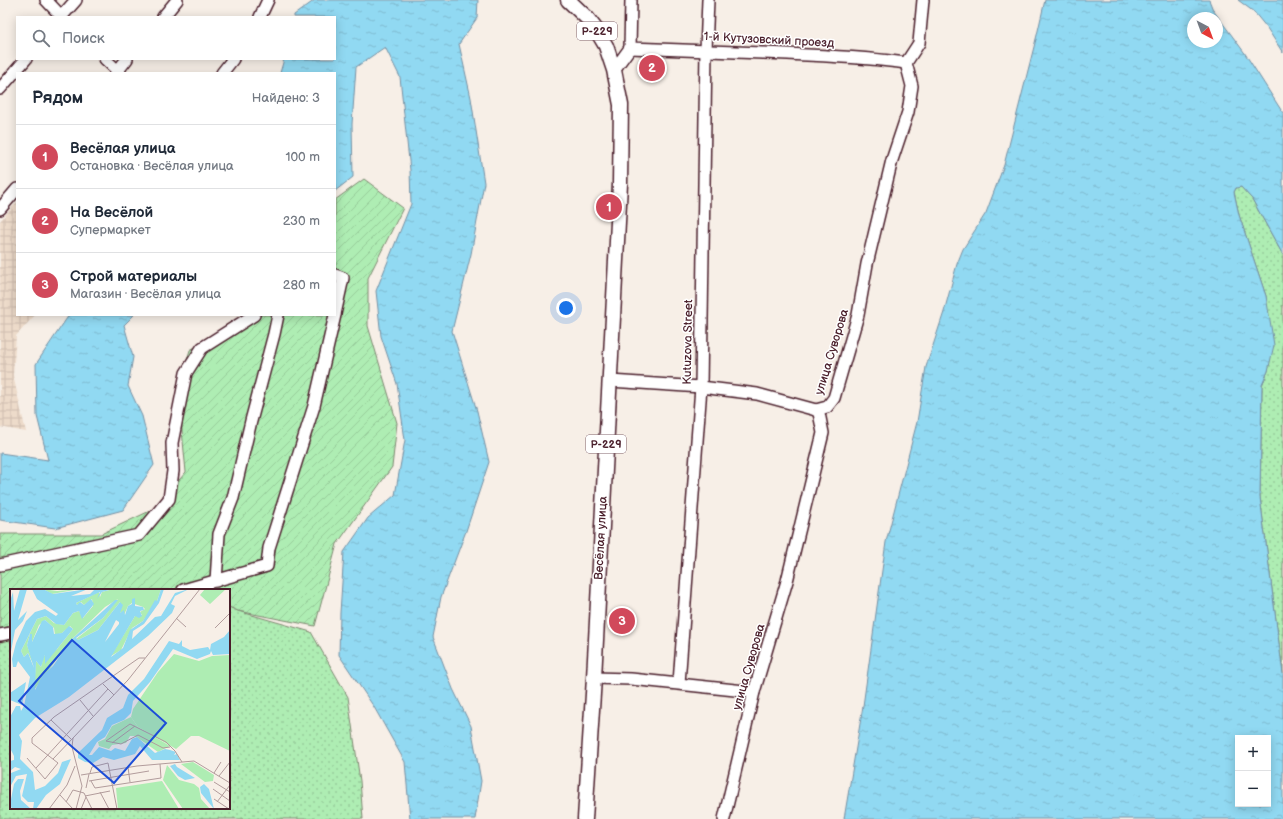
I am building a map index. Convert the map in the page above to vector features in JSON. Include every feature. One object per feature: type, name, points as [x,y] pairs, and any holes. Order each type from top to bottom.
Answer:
[{"type":"main road","name":"Р-229","points":[[568,0],[587,18],[597,31],[606,46],[614,70]]},
{"type":"main road","name":"Весёлая улица","points":[[585,819],[594,678],[620,184],[621,105],[614,70]]},
{"type":"street","points":[[46,0],[60,16]]},
{"type":"street","points":[[62,16],[76,0]]},
{"type":"street","points":[[164,16],[177,0]]},
{"type":"street","points":[[260,16],[268,0]]},
{"type":"street","points":[[614,70],[630,48],[631,0]]},
{"type":"street","name":"Kutuzova Street","points":[[679,683],[701,387],[708,0]]},
{"type":"street","points":[[906,63],[918,43],[923,0]]},
{"type":"street","name":"1-й Кутузовский проезд","points":[[630,48],[706,50],[878,59],[906,63]]},
{"type":"street","points":[[0,89],[25,60]]},
{"type":"street","points":[[106,60],[117,72],[126,60]]},
{"type":"street","points":[[223,72],[232,60]]},
{"type":"street","name":"улица Суворова","points":[[724,819],[754,692],[787,581],[823,433],[819,413],[816,410],[828,407],[834,398],[858,315],[867,264],[892,160],[908,112],[912,86],[906,63]]},
{"type":"street","points":[[0,209],[16,190]]},
{"type":"street","points":[[336,276],[343,278],[336,310]]},
{"type":"street","points":[[0,565],[139,535],[168,499],[173,471],[172,443],[186,374],[202,348],[252,316]]},
{"type":"street","points":[[216,581],[220,534],[233,498],[278,316]]},
{"type":"street","points":[[187,589],[267,566],[270,548],[314,406],[335,316]]},
{"type":"street","points":[[610,381],[701,387],[758,394],[816,410]]},
{"type":"street","points":[[0,635],[10,632]]},
{"type":"street","points":[[594,678],[679,683],[754,692]]},
{"type":"shaded area","points":[[16,203],[16,316],[34,316],[16,336],[13,375],[26,432],[0,427],[0,221]]},
{"type":"green space","points":[[364,179],[403,208],[368,278],[368,326],[397,423],[392,467],[337,544],[315,626],[238,611],[230,607],[230,589],[10,589],[10,626],[0,629],[0,534],[101,534],[154,509],[186,472],[178,389],[190,350],[234,325],[240,316],[336,316],[336,199]]},
{"type":"green space","points":[[1241,187],[1252,199],[1283,255],[1283,674],[1260,497],[1262,385],[1268,371],[1266,296],[1239,215],[1234,192],[1236,188]]},
{"type":"green space","points":[[230,607],[311,632],[348,697],[360,781],[363,819],[0,819],[0,629],[10,626],[10,809],[230,809]]},
{"type":"water","points":[[315,0],[478,0],[477,18],[459,44],[471,98],[484,183],[471,254],[452,331],[477,411],[489,462],[466,531],[441,597],[433,637],[453,689],[471,726],[481,781],[475,819],[410,819],[405,762],[374,707],[339,655],[344,552],[368,518],[395,495],[405,440],[397,384],[381,336],[376,291],[411,204],[410,170],[400,77],[385,47],[356,67],[352,124],[353,177],[336,190],[336,72],[280,72],[284,60],[336,60],[336,16],[294,15]]},
{"type":"water","points":[[1045,0],[1209,0],[1214,12],[1187,12],[1187,48],[1223,48],[1223,24],[1244,52],[1283,113],[1283,255],[1252,199],[1241,187],[1236,188],[1234,192],[1239,215],[1266,296],[1274,345],[1268,371],[1262,385],[1260,497],[1283,674],[1283,819],[844,819],[863,706],[886,542],[917,422],[926,367],[944,312],[957,264],[963,249],[986,213],[1004,165]]},
{"type":"water","points":[[1238,0],[1283,0],[1283,53],[1267,28],[1254,12]]},
{"type":"water","points":[[68,316],[133,316],[124,325],[133,357],[128,386],[142,416],[154,465],[123,510],[55,528],[0,520],[0,453],[48,460],[37,416],[36,364]]},
{"type":"place","name":"На Весёлой","points":[[652,68]]},
{"type":"place","name":"Весёлая улица","points":[[609,207]]},
{"type":"place","name":"Строй материалы","points":[[622,621]]}]
